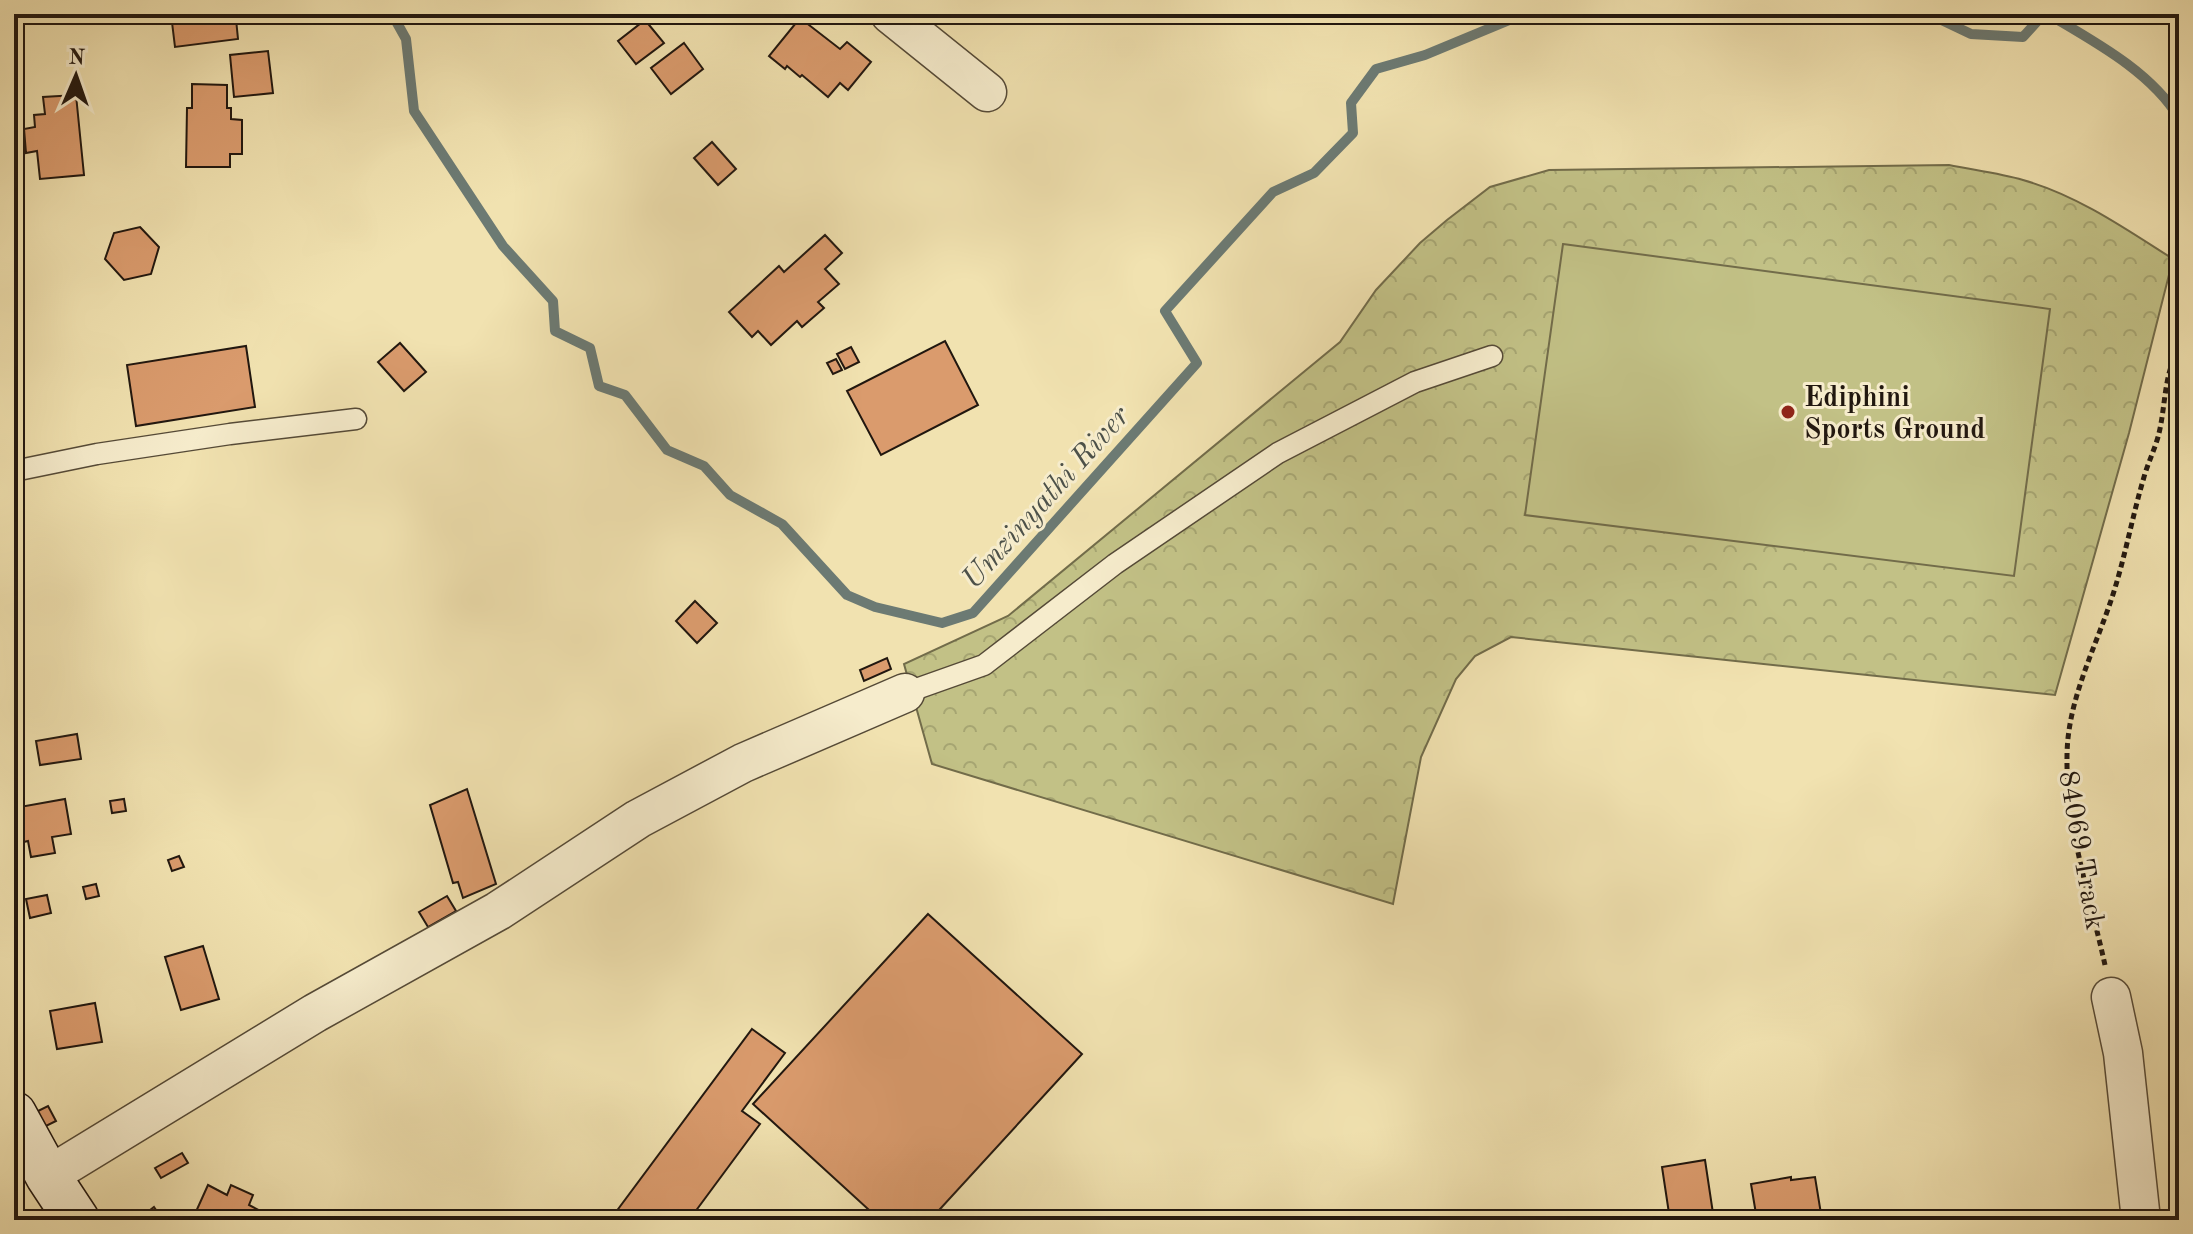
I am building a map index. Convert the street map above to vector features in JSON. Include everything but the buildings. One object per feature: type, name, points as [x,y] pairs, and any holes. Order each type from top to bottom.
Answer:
[{"type":"main road","points":[[14,1114],[48,1176],[77,1220]]},
{"type":"street","points":[[890,14],[987,92]]},
{"type":"street","points":[[48,1176],[315,1013],[498,911],[638,819],[743,763],[905,693]]},
{"type":"street","points":[[2111,997],[2123,1053],[2141,1220]]},
{"type":"lane","points":[[905,693],[984,665],[1115,564],[1278,453],[1415,382],[1492,356]]},
{"type":"lane","points":[[14,471],[97,454],[356,419]]},
{"type":"path","name":"84069 Track","points":[[2111,997],[2075,831],[2067,779],[2067,753],[2071,718],[2115,590],[2144,477],[2158,436],[2171,362],[2179,349]]},
{"type":"green space","points":[[1949,165],[2014,178],[2063,194],[2173,259],[2129,433],[2055,695],[1511,637],[1475,656],[1456,679],[1421,757],[1393,904],[932,764],[904,664],[1008,616],[1340,342],[1376,290],[1420,243],[1490,187],[1549,170]]},
{"type":"green space","name":"Ediphini Sports Ground","points":[[1563,244],[2050,309],[2014,576],[1525,515]]},
{"type":"waterway","name":"Umzinyathi River","points":[[392,14],[406,39],[414,111],[503,246],[553,301],[555,331],[590,348],[599,386],[625,395],[667,450],[704,466],[730,495],[782,524],[847,595],[875,607],[942,623],[973,613],[1197,363],[1165,311],[1273,192],[1314,173],[1353,133],[1351,103],[1376,69],[1425,55],[1524,14]]},
{"type":"waterway","name":"Umzinyathi River","points":[[1929,14],[1971,34],[2023,37],[2042,16],[2053,17],[2139,73],[2168,102],[2179,118]]},
{"type":"place","name":"Ediphini Sports Ground","points":[[1788,412]]}]
